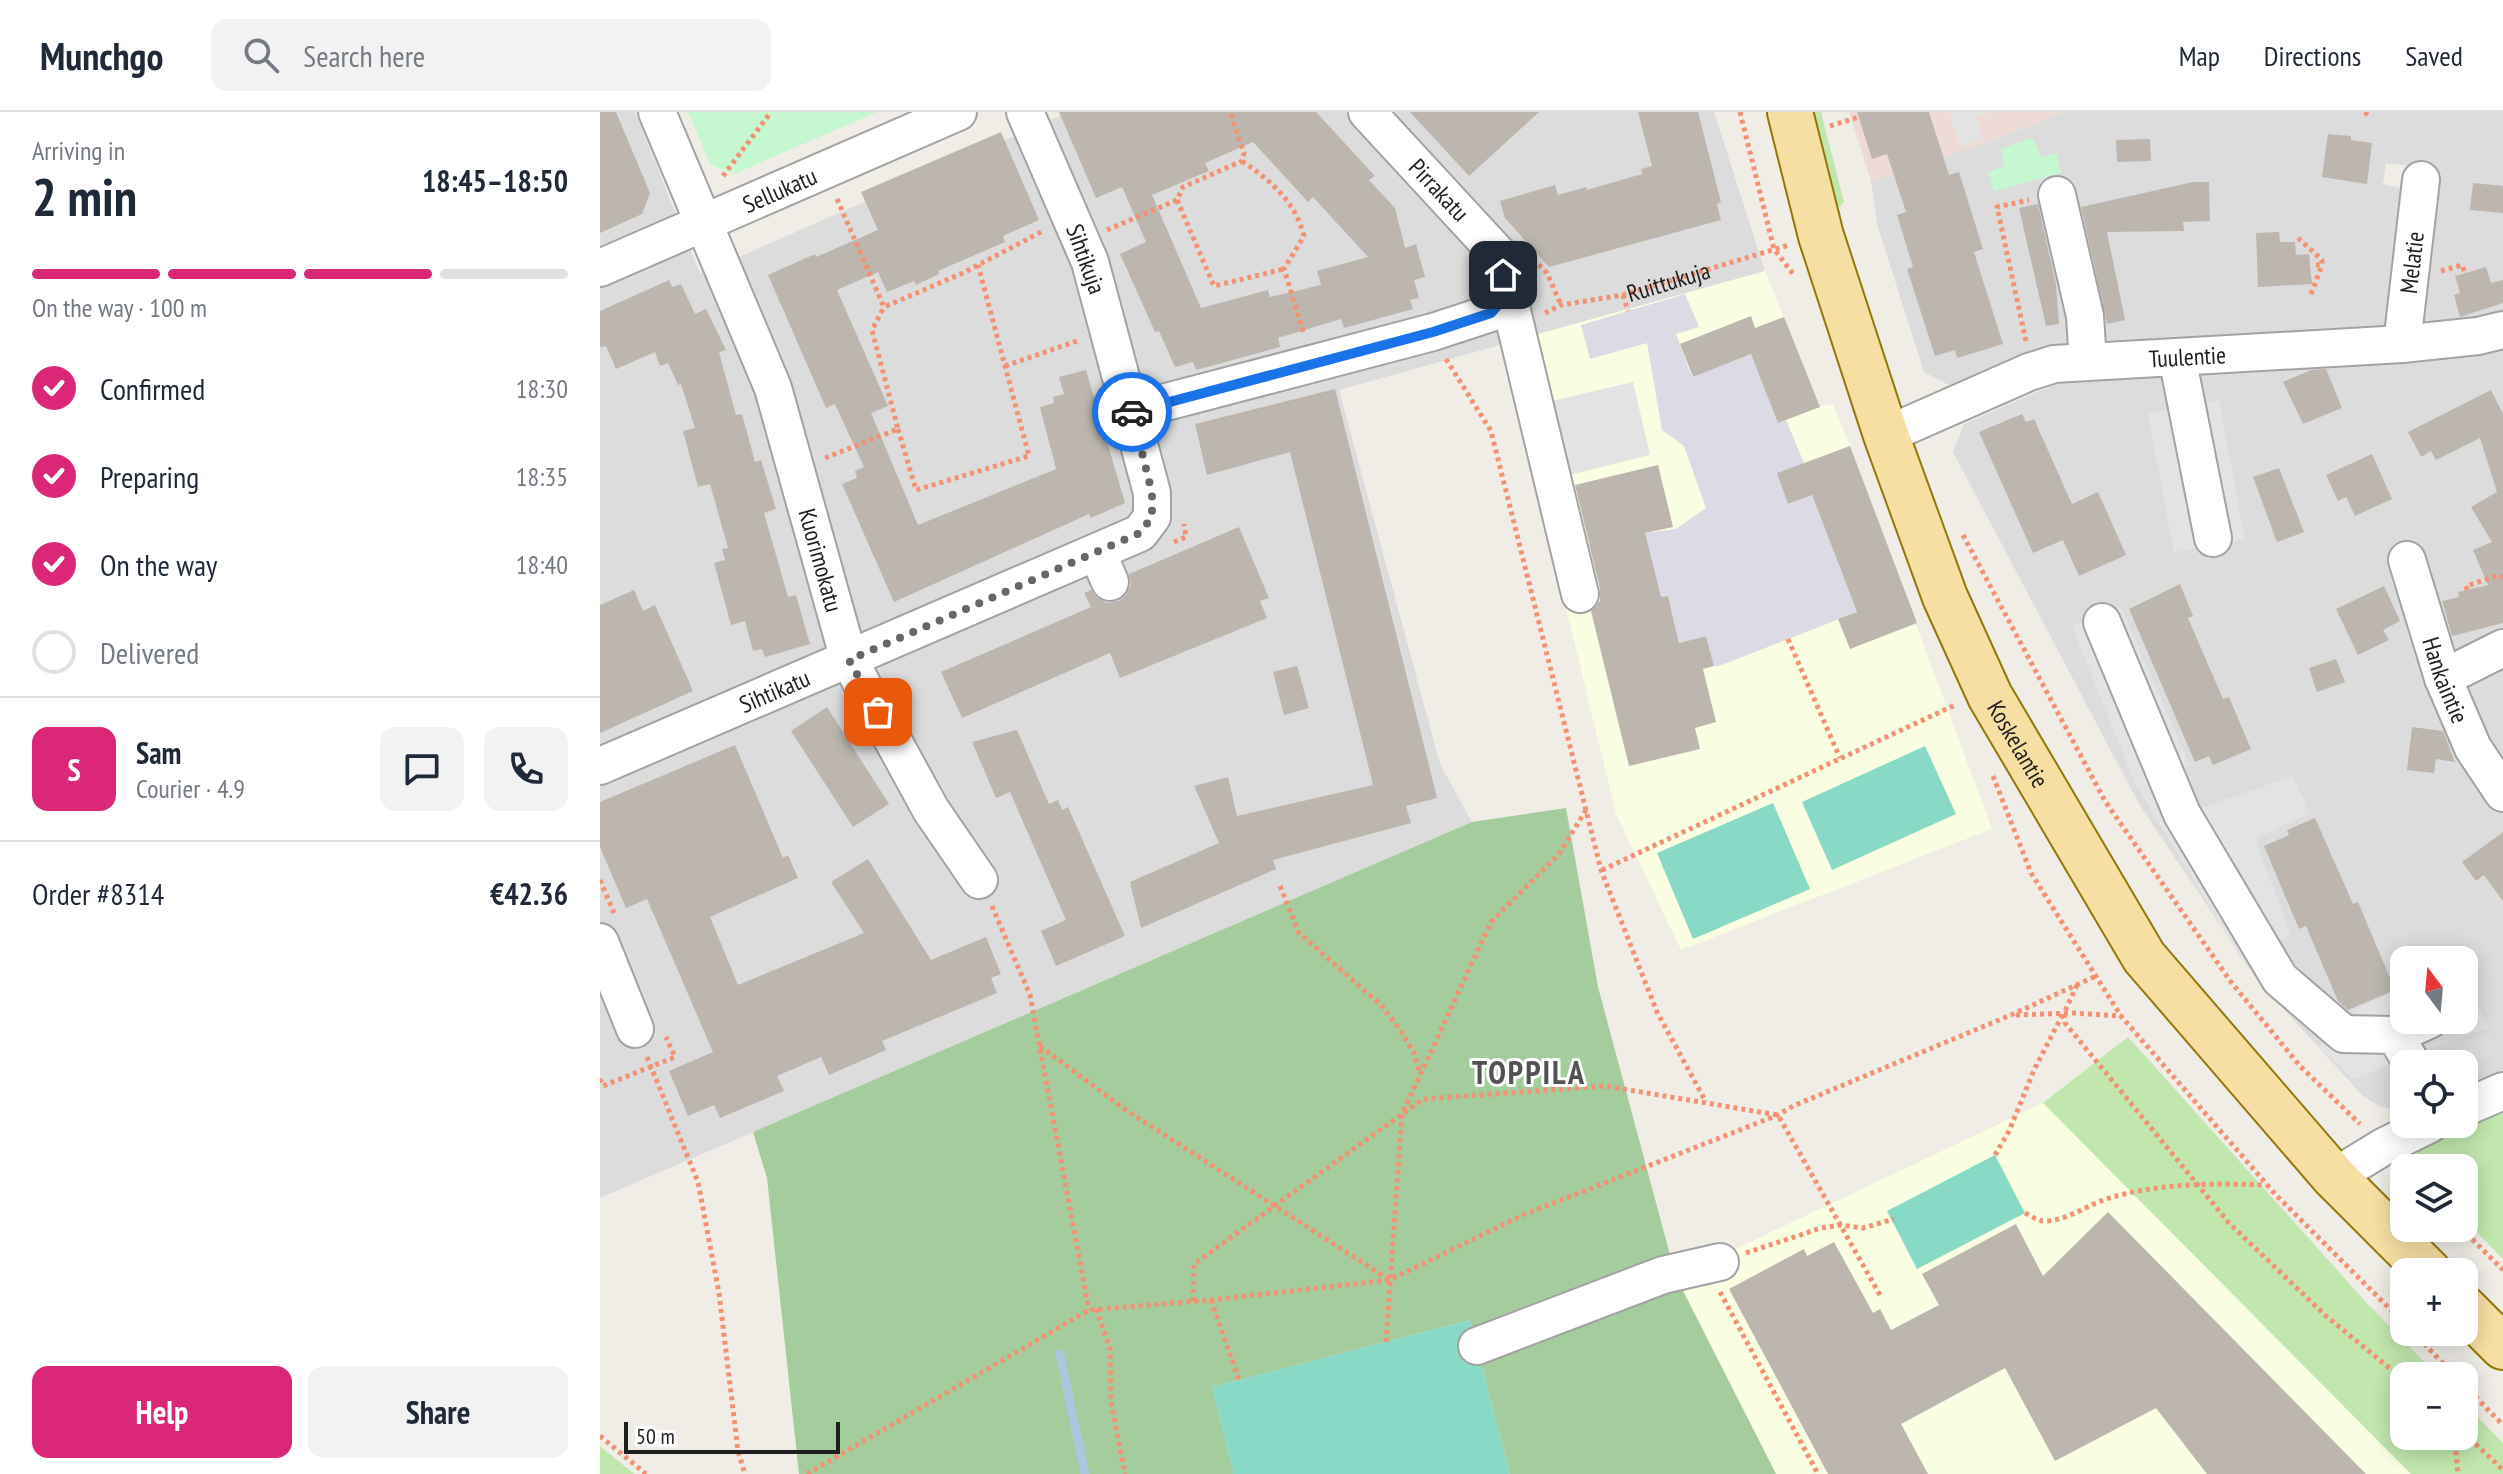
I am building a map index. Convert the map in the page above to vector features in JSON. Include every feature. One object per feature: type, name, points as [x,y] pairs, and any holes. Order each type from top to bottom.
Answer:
[{"type":"main road","name":"Koskelantie","points":[[1790,112],[1821,236],[1886,435],[1945,597],[1990,696],[2144,957],[2334,1177],[2415,1258]]},
{"type":"main road","points":[[2478,1322],[2503,1347]]},
{"type":"street","name":"Kuorimokatu","points":[[657,112],[773,388],[849,660],[931,810],[979,880]]},
{"type":"street","name":"Sellukatu","points":[[600,268],[958,112]]},
{"type":"street","name":"Sihtikuja","points":[[1025,112],[1090,262],[1132,411]]},
{"type":"street","name":"Pirrakatu","points":[[1367,112],[1499,255],[1500,304],[1580,594]]},
{"type":"street","name":"Melatie","points":[[2402,344],[2421,180]]},
{"type":"street","points":[[2057,195],[2085,316],[2088,362]]},
{"type":"street","points":[[1132,411],[1433,332],[1500,304]]},
{"type":"street","name":"Tuulentie","points":[[1886,435],[2054,364],[2402,344],[2478,336],[2503,330]]},
{"type":"street","points":[[2177,357],[2213,538]]},
{"type":"street","name":"Sihtikatu","points":[[600,766],[849,660],[1103,567],[1140,533],[1152,517],[1152,493],[1132,411]]},
{"type":"street","name":"Hankaintie","points":[[2407,560],[2443,678],[2473,748],[2503,793]]},
{"type":"street","points":[[2102,622],[2182,814],[2280,979],[2344,1034],[2404,1050],[2417,1034]]},
{"type":"street","points":[[2443,678],[2503,648]]},
{"type":"street","points":[[600,942],[635,1029]]},
{"type":"street","points":[[2478,1102],[2503,1091]]},
{"type":"street","points":[[2334,1177],[2401,1138]]},
{"type":"street","points":[[1477,1346],[1663,1275],[1720,1262]]},
{"type":"path","points":[[723,176],[771,112]]},
{"type":"path","points":[[1230,112],[1244,153],[1242,161]]},
{"type":"path","points":[[2365,112],[2370,118]]},
{"type":"path","points":[[1830,126],[1859,117]]},
{"type":"path","points":[[1099,234],[1177,200],[1183,187],[1242,161]]},
{"type":"path","points":[[1177,200],[1214,286],[1284,269],[1304,236],[1298,213],[1264,176],[1242,161]]},
{"type":"path","points":[[835,195],[884,307]]},
{"type":"path","points":[[2029,372],[2025,328],[1997,207],[2057,195]]},
{"type":"path","points":[[978,265],[1029,456],[916,490],[872,330],[884,307],[978,265],[1046,230],[1040,217]]},
{"type":"path","points":[[2298,238],[2322,260],[2319,265],[2321,273],[2311,294]]},
{"type":"path","name":"Ruittukuja","points":[[1561,305],[1623,295],[1774,249]]},
{"type":"path","points":[[1284,269],[1308,344]]},
{"type":"path","points":[[1623,295],[1628,311]]},
{"type":"path","points":[[1005,366],[1109,330]]},
{"type":"path","points":[[1439,348],[1491,431],[1601,870],[1657,1012],[1706,1102]]},
{"type":"path","points":[[815,461],[898,429]]},
{"type":"path","points":[[1173,543],[1186,537],[1183,523]]},
{"type":"path","points":[[1963,534],[2105,801],[2231,982],[2300,1066],[2383,1147]]},
{"type":"path","points":[[2467,590],[2466,586],[2503,577]]},
{"type":"path","points":[[1788,639],[1840,758]]},
{"type":"path","points":[[1601,870],[1964,701]]},
{"type":"path","points":[[1386,1342],[1402,1114],[1491,922],[1559,854],[1586,810]]},
{"type":"path","points":[[1280,886],[1299,933],[1382,1006],[1414,1053],[1421,1075]]},
{"type":"path","points":[[1006,933],[1030,995],[1093,1309],[1110,1349],[1111,1402],[1125,1474]]},
{"type":"path","points":[[807,1474],[1093,1309],[1211,1300],[1389,1280],[1523,1215],[1778,1115],[2096,976]]},
{"type":"path","points":[[1995,1155],[2078,984]]},
{"type":"path","points":[[2064,1013],[2065,1023],[2229,1223],[2326,1316],[2390,1369]]},
{"type":"path","points":[[2011,1015],[2064,1013],[2121,1016]]},
{"type":"path","points":[[1039,1046],[1126,1110],[1389,1280]]},
{"type":"path","points":[[651,1067],[698,1182],[719,1293],[738,1451],[745,1474]]},
{"type":"path","points":[[1193,1301],[1194,1264],[1423,1099],[1605,1086],[1778,1115],[1880,1295]]},
{"type":"path","points":[[2025,1213],[2043,1222],[2107,1199],[2199,1184],[2267,1185]]},
{"type":"path","points":[[1818,1474],[1719,1290],[1720,1262],[1821,1228],[1841,1225],[1863,1228],[1894,1219]]},
{"type":"path","points":[[2475,1242],[2503,1270]]},
{"type":"path","points":[[1211,1300],[1239,1380]]},
{"type":"path","points":[[2426,1346],[2442,1362]]},
{"type":"path","points":[[2478,1399],[2503,1425]]},
{"type":"path","points":[[600,1436],[646,1474]]},
{"type":"path","points":[[2478,1446],[2503,1470]]},
{"type":"path","points":[[2456,1450],[2458,1474]]},
{"type":"shaded area","points":[[600,112],[635,112],[700,274],[1069,112],[1714,112],[1765,271],[1339,390],[1440,764],[1472,822],[600,1198]]},
{"type":"shaded area","points":[[1849,112],[2063,112],[1988,142],[1871,181]]},
{"type":"shaded area","points":[[1949,112],[1992,112],[1976,117],[1983,139],[1960,146]]},
{"type":"shaded area","points":[[2063,112],[2503,112],[2503,313],[2434,330],[2418,316],[2433,169],[2386,163],[2383,184],[2404,189],[2396,318],[2376,337],[2043,356],[1951,386],[1924,372],[1877,224],[1871,181],[1988,142]]},
{"type":"shaded area","points":[[1765,271],[1819,406],[1833,404],[1992,829],[1681,950],[1616,814],[1502,344]]},
{"type":"shaded area","points":[[1685,294],[1699,327],[1676,334],[1692,377],[1751,354],[1779,423],[1786,420],[1804,463],[1789,504],[1812,495],[1857,612],[1719,666],[1714,666],[1706,636],[1679,643],[1668,596],[1643,602],[1645,533],[1676,529],[1706,508],[1684,446],[1662,430],[1647,343],[1590,359],[1581,325]]},
{"type":"shaded area","points":[[2503,345],[2503,1070],[2478,1081],[2478,1050],[2390,1050],[2390,1109],[2379,1106],[2363,1096],[2258,981],[2139,804],[1953,452],[1964,424],[2062,381]]},
{"type":"shaded area","points":[[1633,382],[1650,455],[1565,476],[1548,402]]},
{"type":"shaded area","points":[[2219,400],[2245,539],[2174,552],[2148,414]]},
{"type":"shaded area","points":[[2121,607],[2190,766],[2175,772],[2191,811],[2293,776],[2310,813],[2255,839],[2291,935],[2240,957],[2134,781],[2072,626]]},
{"type":"shaded area","points":[[2390,993],[2390,1034],[2472,1034],[2430,1050],[2390,1050],[2390,1065],[2353,1079],[2318,1047],[2360,1007]]},
{"type":"shaded area","points":[[2478,1004],[2488,1028],[2478,1032]]},
{"type":"shaded area","points":[[2043,1103],[2411,1474],[1776,1474],[1676,1277]]},
{"type":"green space","points":[[688,112],[877,112],[734,174],[711,165]]},
{"type":"green space","points":[[1806,112],[1821,112],[1844,202],[1835,211]]},
{"type":"green space","points":[[2032,138],[2042,157],[2057,153],[2061,173],[1994,191],[1988,172],[2005,166],[2001,149]]},
{"type":"green space","points":[[1925,746],[1956,814],[1832,870],[1802,802]]},
{"type":"green space","points":[[1773,803],[1810,889],[1693,939],[1657,853]]},
{"type":"green space","points":[[1566,808],[1598,987],[1676,1277],[1776,1474],[1510,1474],[1470,1320],[1212,1387],[1234,1474],[799,1474],[767,1178],[753,1132],[1472,822]]},
{"type":"green space","points":[[2128,1037],[2390,1327],[2390,1346],[2409,1346],[2424,1362],[2390,1362],[2390,1450],[2478,1450],[2478,1417],[2503,1443],[2503,1474],[2411,1474],[2043,1103]]},
{"type":"green space","points":[[2503,1103],[2503,1259],[2478,1233],[2478,1154],[2418,1154],[2417,1151],[2431,1138],[2478,1138],[2478,1116]]},
{"type":"green space","points":[[1995,1155],[2025,1213],[1917,1269],[1887,1211]]},
{"type":"green space","points":[[1470,1320],[1510,1474],[1234,1474],[1212,1387]]},
{"type":"green space","points":[[600,1446],[634,1474],[600,1474]]},
{"type":"building","points":[[600,112],[616,112],[650,193],[642,214],[600,233]]},
{"type":"building","points":[[1059,112],[1316,112],[1375,176],[1369,180],[1395,208],[1405,248],[1416,244],[1425,277],[1414,280],[1419,298],[1410,300],[1413,309],[1344,328],[1341,319],[1278,338],[1280,347],[1196,370],[1193,362],[1175,367],[1159,331],[1155,332],[1120,254],[1146,242],[1122,187],[1096,198]],"holes":[[[1253,142],[1308,202],[1313,197],[1368,257],[1317,271],[1321,285],[1270,297],[1268,290],[1201,308],[1152,195],[1209,171],[1205,163]]]},
{"type":"building","points":[[1410,112],[1539,112],[1469,176]]},
{"type":"building","points":[[1638,112],[1698,112],[1721,202],[1717,204],[1721,220],[1549,267],[1505,218],[1500,201],[1555,185],[1558,195],[1586,187],[1587,190],[1642,174],[1641,169],[1652,166]]},
{"type":"building","points":[[1857,112],[1929,112],[1949,175],[1959,172],[1983,249],[1974,252],[2003,344],[1957,358],[1955,350],[1935,356],[1907,269],[1913,267],[1897,215],[1906,212],[1887,154],[1872,159]]},
{"type":"building","points":[[1001,132],[1039,220],[1003,236],[1005,242],[938,271],[939,274],[916,285],[914,281],[887,292],[878,272],[837,290],[888,406],[871,413],[918,525],[1056,469],[1040,407],[1054,403],[1053,397],[1064,394],[1059,377],[1086,370],[1125,503],[1091,518],[1089,514],[894,602],[842,484],[857,478],[855,471],[864,467],[835,404],[826,408],[768,275],[878,230],[861,192]]},
{"type":"building","points":[[2328,134],[2351,136],[2351,140],[2372,143],[2367,184],[2322,177]]},
{"type":"building","points":[[2150,139],[2151,161],[2117,162],[2116,140]]},
{"type":"building","points":[[2193,182],[2209,182],[2210,221],[2183,222],[2184,231],[2107,232],[2125,320],[2107,324],[2081,207]]},
{"type":"building","points":[[2473,183],[2503,186],[2503,213],[2470,210]]},
{"type":"building","points":[[2038,204],[2056,284],[2059,324],[2046,326],[2019,208]]},
{"type":"building","points":[[2279,232],[2280,242],[2295,242],[2296,255],[2309,254],[2312,284],[2258,287],[2256,233]]},
{"type":"building","points":[[2486,267],[2491,283],[2503,280],[2503,303],[2460,317],[2454,295],[2460,293],[2455,276]]},
{"type":"building","points":[[669,280],[672,287],[681,284],[695,314],[706,309],[726,350],[719,352],[736,415],[742,414],[755,462],[761,460],[776,509],[764,513],[788,597],[796,595],[810,644],[765,657],[762,649],[753,651],[745,621],[731,625],[714,563],[725,560],[722,549],[728,548],[710,484],[698,487],[683,431],[695,428],[681,384],[678,385],[668,363],[660,366],[655,352],[616,369],[606,346],[600,347],[600,311]]},
{"type":"building","points":[[1751,316],[1755,328],[1784,317],[1820,407],[1778,423],[1751,354],[1693,377],[1680,344]]},
{"type":"building","points":[[2326,369],[2342,408],[2303,424],[2283,382],[2311,370]]},
{"type":"building","points":[[1335,389],[1437,798],[1406,806],[1411,823],[1273,860],[1276,869],[1141,928],[1130,882],[1219,843],[1194,786],[1228,777],[1237,816],[1373,785],[1290,452],[1207,475],[1195,424]]},
{"type":"building","points":[[2491,390],[2503,414],[2503,623],[2452,636],[2442,601],[2459,597],[2458,592],[2488,585],[2473,550],[2492,542],[2471,507],[2497,492],[2480,438],[2436,460],[2431,451],[2421,457],[2408,432]]},
{"type":"building","points":[[2022,414],[2026,422],[2034,419],[2072,504],[2098,492],[2126,555],[2079,576],[2063,540],[2033,553],[1979,432]]},
{"type":"building","points":[[1850,446],[1917,623],[1850,649],[1838,619],[1857,612],[1812,495],[1788,504],[1777,473]]},
{"type":"building","points":[[2372,454],[2392,499],[2355,516],[2346,497],[2338,501],[2326,475]]},
{"type":"building","points":[[1658,465],[1673,527],[1645,533],[1661,597],[1668,596],[1679,643],[1706,636],[1714,666],[1703,669],[1716,722],[1695,728],[1700,749],[1629,766],[1591,611],[1600,601],[1600,589],[1575,485]]},
{"type":"building","points":[[2279,468],[2304,532],[2277,542],[2253,477]]},
{"type":"building","points":[[1239,527],[1269,598],[1260,601],[1267,618],[1120,678],[1110,653],[962,718],[941,672],[1091,607],[1084,593],[1091,590],[1097,598],[1107,603],[1119,601],[1131,585],[1129,574]]},
{"type":"building","points":[[2180,584],[2193,616],[2188,618],[2223,699],[2229,697],[2251,749],[2213,765],[2209,756],[2195,762],[2129,609]]},
{"type":"building","points":[[2384,586],[2400,621],[2383,630],[2389,640],[2358,655],[2336,609]]},
{"type":"building","points":[[634,590],[643,611],[655,605],[693,691],[600,733],[600,605]]},
{"type":"building","points":[[2336,659],[2345,682],[2317,692],[2309,668]]},
{"type":"building","points":[[1297,666],[1309,708],[1284,715],[1273,672]]},
{"type":"building","points":[[827,707],[889,804],[853,827],[791,731]]},
{"type":"building","points":[[2412,727],[2443,731],[2455,762],[2436,759],[2434,773],[2407,770]]},
{"type":"building","points":[[1017,730],[1049,804],[1058,800],[1062,810],[1068,807],[1125,936],[1056,966],[1041,931],[1066,920],[1010,792],[996,798],[972,742]]},
{"type":"building","points":[[735,745],[783,858],[788,855],[798,878],[710,917],[738,985],[864,933],[831,882],[868,859],[931,960],[986,937],[1001,974],[991,978],[997,993],[882,1041],[886,1050],[829,1075],[821,1057],[777,1076],[784,1091],[720,1118],[714,1105],[688,1116],[669,1071],[713,1052],[647,899],[626,908],[600,847],[600,802]]},
{"type":"building","points":[[2315,818],[2353,904],[2358,902],[2390,978],[2390,992],[2348,1010],[2338,1001],[2306,926],[2299,929],[2264,846],[2289,835],[2287,830]]},
{"type":"building","points":[[2503,832],[2503,901],[2484,875],[2476,881],[2462,862]]},
{"type":"building","points":[[2108,1212],[2366,1474],[2207,1474],[2156,1408],[2055,1461],[2005,1368],[1901,1424],[1928,1474],[1828,1474],[1729,1289],[1804,1249],[1807,1256],[1834,1242],[1873,1313],[1880,1309],[1891,1330],[1939,1305],[1922,1274],[2016,1224],[2043,1276]]},
{"type":"waterway","points":[[1060,1354],[1085,1474]]},
{"type":"way so far","points":[[878,712],[849,660],[1140,533],[1152,517],[1152,493],[1132,412]]},
{"type":"district","name":"TOPPILA","points":[[1529,1072]]},
{"type":"route","points":[[1132,412],[1433,332],[1491,313],[1508,294],[1503,275]]}]
